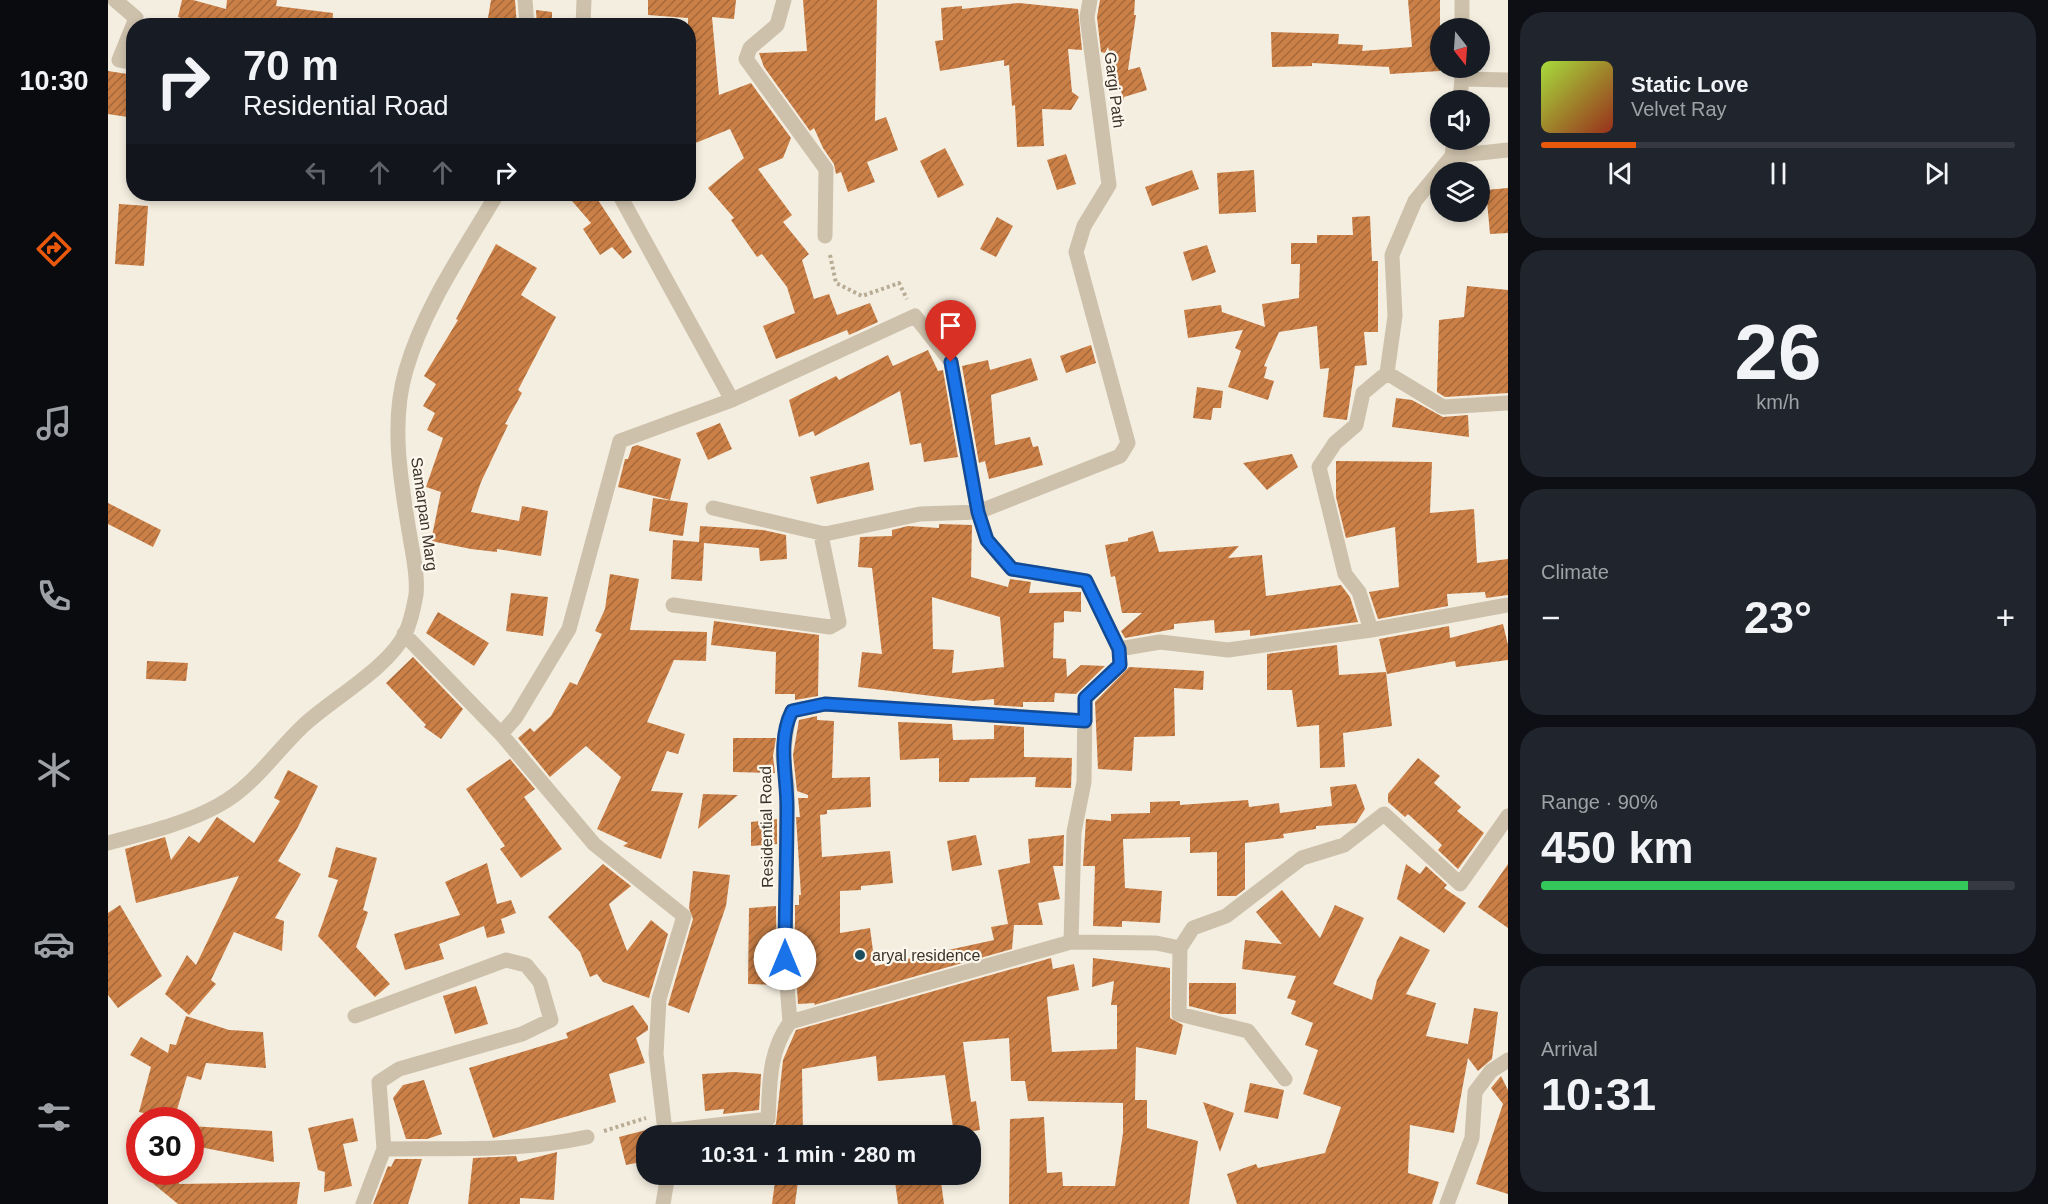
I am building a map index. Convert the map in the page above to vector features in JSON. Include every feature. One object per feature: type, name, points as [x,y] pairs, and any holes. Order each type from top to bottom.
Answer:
[{"type":"street","points":[[115,0],[136,18]]},
{"type":"street","points":[[525,0],[526,18]]},
{"type":"street","points":[[583,18],[584,0]]},
{"type":"street","points":[[784,0],[777,25],[750,48],[746,59],[826,169],[825,236]]},
{"type":"street","name":"Gargi Path","points":[[978,512],[1120,456],[1128,442],[1076,252],[1084,226],[1109,185],[1087,17],[1090,0]]},
{"type":"street","points":[[1462,0],[1462,18]]},
{"type":"street","points":[[126,43],[119,60],[126,61]]},
{"type":"street","points":[[1490,77],[1508,80]]},
{"type":"street","points":[[1371,630],[1359,592],[1345,574],[1319,467],[1335,443],[1356,425],[1363,393],[1387,373],[1395,316],[1392,255],[1414,201],[1452,156],[1453,150]]},
{"type":"street","points":[[1452,156],[1508,150]]},
{"type":"street","name":"Samarpan Marg","points":[[108,843],[195,817],[243,788],[262,773],[305,724],[391,652],[404,634],[416,595],[416,568],[399,452],[399,424],[405,371],[429,313],[493,201]]},
{"type":"street","points":[[623,201],[732,400]]},
{"type":"street","points":[[501,734],[516,717],[569,629],[621,441],[732,400],[915,316],[951,362],[978,512],[987,540],[1012,569],[1086,581],[1119,649],[1120,665],[1085,698],[1084,782],[1074,832],[1071,942]]},
{"type":"street","points":[[1387,373],[1443,407],[1508,403]]},
{"type":"street","points":[[713,508],[825,534],[920,514],[978,512]]},
{"type":"street","points":[[674,605],[830,627],[839,622],[822,540],[825,534]]},
{"type":"street","points":[[1119,649],[1160,642],[1228,650],[1371,630],[1508,605]]},
{"type":"street","points":[[404,634],[501,734],[594,844],[684,916],[659,999],[656,1054],[664,1125]]},
{"type":"street","name":"Residential Road","points":[[790,1023],[785,959],[787,786],[783,754],[788,720],[792,711],[825,704],[1085,721]]},
{"type":"street","points":[[1286,1079],[1248,1031],[1179,1014],[1180,948],[1193,928],[1226,916],[1302,858],[1344,845],[1384,813],[1460,884],[1508,816]]},
{"type":"street","points":[[724,1125],[768,1119],[771,1062],[778,1039],[790,1023],[1071,942],[1156,943],[1180,948]]},
{"type":"street","points":[[355,1016],[506,960],[526,965],[540,982],[551,1020],[522,1034],[399,1069],[380,1082],[384,1149],[363,1204]]},
{"type":"street","points":[[1447,1204],[1472,1138],[1475,1092],[1491,1071],[1508,1060]]},
{"type":"street","points":[[384,1149],[500,1150],[549,1145],[586,1137]]},
{"type":"street","points":[[663,1204],[666,1185]]},
{"type":"path","points":[[825,236],[836,283],[862,296],[899,283],[915,316]]},
{"type":"path","points":[[586,1137],[661,1114]]},
{"type":"building","points":[[182,0],[193,0],[226,9],[227,0],[277,0],[276,6],[333,13],[333,18],[178,17]]},
{"type":"building","points":[[491,0],[515,0],[516,18],[488,18]]},
{"type":"building","points":[[648,0],[736,0],[734,19],[712,17],[719,95],[751,83],[791,138],[783,158],[758,169],[792,215],[783,222],[809,254],[802,260],[814,299],[829,294],[837,315],[870,303],[878,322],[849,335],[847,330],[776,359],[763,326],[795,313],[787,287],[762,254],[757,257],[731,220],[734,218],[708,188],[744,158],[730,129],[696,143],[696,18],[648,15]]},
{"type":"building","points":[[803,0],[877,0],[875,121],[886,117],[898,150],[867,162],[875,182],[848,192],[841,172],[836,174],[834,164],[823,148],[814,128],[810,131],[764,67],[759,53],[807,51]]},
{"type":"building","points":[[1100,0],[1135,0],[1134,15],[1136,15],[1128,70],[1140,67],[1147,90],[1124,97],[1124,101],[1108,47],[1105,53],[1101,52],[1097,17]]},
{"type":"building","points":[[1408,0],[1440,0],[1440,18],[1430,18],[1430,72],[1390,74],[1389,67],[1312,63],[1312,66],[1272,67],[1271,32],[1339,34],[1338,44],[1363,45],[1362,51],[1412,47]]},
{"type":"building","points":[[1019,3],[1078,9],[1082,50],[1068,49],[1072,92],[1079,97],[1071,110],[1042,109],[1044,146],[1017,147],[1015,105],[1012,106],[1009,65],[1004,66],[1004,60],[940,71],[935,41],[943,40],[941,8],[962,6],[962,9]]},
{"type":"building","points":[[536,10],[552,12],[552,18],[536,18]]},
{"type":"building","points":[[108,71],[126,74],[126,117],[108,114]]},
{"type":"building","points":[[945,148],[964,185],[938,198],[920,161]]},
{"type":"building","points":[[1066,154],[1076,184],[1057,190],[1047,160]]},
{"type":"building","points":[[1192,170],[1199,189],[1152,206],[1145,187]]},
{"type":"building","points":[[1254,170],[1256,212],[1219,214],[1217,173]]},
{"type":"building","points":[[1508,188],[1508,233],[1490,234],[1490,190]]},
{"type":"building","points":[[572,201],[599,201],[632,252],[623,259],[612,247],[600,255],[583,229],[591,223]]},
{"type":"building","points":[[119,204],[148,206],[144,266],[115,264]]},
{"type":"building","points":[[1370,216],[1372,261],[1378,261],[1378,332],[1364,332],[1367,365],[1355,366],[1347,420],[1323,417],[1329,368],[1320,369],[1317,326],[1279,332],[1264,366],[1267,367],[1264,378],[1274,381],[1268,400],[1228,387],[1241,351],[1235,348],[1243,330],[1188,338],[1184,310],[1221,305],[1222,312],[1265,327],[1262,304],[1299,298],[1300,264],[1291,264],[1291,243],[1317,243],[1317,235],[1353,235],[1352,217]]},
{"type":"building","points":[[997,217],[1013,226],[996,257],[980,249]]},
{"type":"building","points":[[496,244],[537,268],[521,295],[556,317],[518,390],[522,393],[505,424],[508,425],[481,482],[471,512],[519,521],[522,506],[548,511],[541,556],[497,549],[497,552],[471,549],[431,541],[441,492],[426,487],[443,438],[427,430],[435,413],[423,406],[436,384],[424,376],[458,320],[456,319]]},
{"type":"building","points":[[1207,245],[1216,272],[1192,281],[1183,252]]},
{"type":"building","points":[[1467,286],[1508,290],[1508,393],[1445,397],[1437,392],[1439,320],[1464,317]]},
{"type":"building","points":[[1091,345],[1096,363],[1066,373],[1060,356]]},
{"type":"building","points":[[928,350],[938,371],[943,370],[958,457],[924,462],[921,443],[910,445],[900,391],[815,436],[813,431],[799,437],[789,400],[836,376],[839,380],[888,355],[893,366]]},
{"type":"building","points":[[1031,358],[1038,380],[991,395],[995,445],[1030,437],[1033,447],[1038,446],[1043,465],[989,479],[985,461],[979,463],[962,366],[988,360],[990,370]]},
{"type":"building","points":[[1197,387],[1223,391],[1221,408],[1213,408],[1211,420],[1193,418]]},
{"type":"building","points":[[1396,398],[1412,400],[1443,417],[1468,415],[1469,437],[1392,427]]},
{"type":"building","points":[[720,423],[732,449],[708,460],[696,433]]},
{"type":"building","points":[[637,445],[681,459],[670,500],[618,487],[625,459],[628,459],[632,447]]},
{"type":"building","points":[[1292,454],[1298,467],[1267,490],[1243,463]]},
{"type":"building","points":[[1336,461],[1432,462],[1430,513],[1474,509],[1477,563],[1508,559],[1508,595],[1486,598],[1485,592],[1447,594],[1448,606],[1378,619],[1369,592],[1399,587],[1395,527],[1346,538],[1336,497]]},
{"type":"building","points":[[869,462],[874,490],[817,504],[810,477]]},
{"type":"building","points":[[653,498],[688,503],[683,536],[649,531]]},
{"type":"building","points":[[108,503],[161,530],[153,547],[108,524]]},
{"type":"building","points":[[939,524],[972,525],[971,577],[1008,587],[1010,579],[1031,582],[1029,593],[1081,592],[1081,612],[1064,611],[1064,622],[1054,623],[1053,658],[1066,659],[1067,677],[1081,665],[1105,666],[1076,694],[1055,693],[1054,702],[1023,702],[1023,707],[994,705],[994,699],[973,701],[858,687],[862,652],[882,654],[872,568],[858,567],[860,537],[892,536],[892,530],[908,526],[939,528]],"holes":[[[932,597],[1000,617],[1004,667],[952,673],[954,650],[933,649]]]},
{"type":"building","points":[[700,526],[763,530],[786,535],[787,559],[760,561],[759,548],[704,543],[702,581],[671,579],[673,540],[699,542]]},
{"type":"building","points":[[1153,531],[1159,552],[1239,546],[1228,558],[1262,555],[1266,596],[1341,585],[1350,597],[1358,622],[1250,636],[1250,630],[1215,633],[1214,620],[1174,624],[1174,629],[1125,638],[1121,631],[1142,613],[1122,613],[1115,576],[1111,577],[1105,545],[1128,541],[1128,538]]},
{"type":"building","points":[[610,574],[639,579],[630,630],[707,632],[706,661],[674,660],[647,722],[685,734],[678,754],[667,751],[651,791],[683,793],[661,859],[623,846],[628,843],[597,829],[621,777],[586,746],[550,777],[518,738],[530,728],[534,732],[551,716],[570,682],[577,685],[602,634],[595,631],[605,609]]},
{"type":"building","points":[[511,593],[548,597],[543,636],[506,631]]},
{"type":"building","points":[[438,612],[489,643],[474,666],[426,633]]},
{"type":"building","points":[[714,621],[819,635],[818,696],[795,700],[795,694],[775,694],[776,652],[711,645]]},
{"type":"building","points":[[1503,624],[1508,645],[1508,660],[1456,667],[1455,661],[1387,674],[1379,639],[1449,626],[1450,638]]},
{"type":"building","points":[[1337,645],[1339,675],[1386,672],[1392,726],[1343,733],[1345,767],[1320,768],[1319,725],[1297,727],[1292,690],[1267,690],[1267,654]]},
{"type":"building","points":[[413,657],[463,709],[441,739],[424,727],[426,725],[386,683]]},
{"type":"building","points":[[147,661],[188,663],[186,681],[146,679]]},
{"type":"building","points":[[1129,667],[1204,671],[1203,690],[1174,688],[1175,736],[1134,737],[1132,771],[1098,769],[1095,702]]},
{"type":"building","points":[[817,716],[817,720],[834,721],[832,778],[870,777],[871,807],[827,810],[827,814],[820,815],[822,857],[890,851],[893,883],[861,886],[861,890],[840,891],[840,933],[870,928],[875,966],[994,940],[991,927],[1008,924],[998,870],[1030,863],[1028,839],[1064,835],[1063,866],[1053,866],[1060,899],[1038,903],[1043,925],[1014,925],[1012,949],[814,1005],[815,1003],[798,1004],[795,905],[799,905],[799,895],[801,895],[796,817],[800,817],[798,798],[808,798],[808,795],[797,791],[793,755],[799,720]]},
{"type":"building","points":[[898,722],[952,724],[953,740],[994,739],[994,725],[1024,727],[1024,757],[1072,758],[1071,788],[1035,787],[1036,777],[970,778],[969,782],[939,782],[939,758],[900,760]]},
{"type":"building","points":[[733,738],[776,738],[773,756],[775,773],[733,772]]},
{"type":"building","points":[[1418,758],[1440,776],[1434,783],[1461,807],[1457,811],[1484,833],[1458,869],[1438,850],[1442,845],[1408,814],[1405,817],[1388,802],[1388,794]]},
{"type":"building","points":[[510,759],[535,789],[524,797],[562,849],[521,878],[500,849],[505,846],[466,789]]},
{"type":"building","points":[[288,770],[318,786],[278,861],[301,874],[275,918],[284,921],[282,951],[234,932],[211,980],[216,984],[189,1015],[165,994],[187,955],[196,965],[239,876],[136,903],[125,849],[165,837],[171,860],[189,836],[199,843],[217,817],[254,843],[280,801],[274,798]]},
{"type":"building","points":[[1356,784],[1365,809],[1356,823],[1316,826],[1316,829],[1283,834],[1284,838],[1245,843],[1245,889],[1236,896],[1217,896],[1217,852],[1190,853],[1190,837],[1123,839],[1125,888],[1162,891],[1160,923],[1122,921],[1122,927],[1093,926],[1095,866],[1083,866],[1086,819],[1111,821],[1111,814],[1150,813],[1150,802],[1180,801],[1180,805],[1248,800],[1249,807],[1279,803],[1280,813],[1332,806],[1330,787]]},
{"type":"building","points":[[703,794],[738,795],[698,829]]},
{"type":"building","points":[[777,819],[777,844],[751,846],[751,822]]},
{"type":"building","points":[[976,835],[982,865],[952,871],[947,841]]},
{"type":"building","points":[[336,847],[377,858],[363,910],[368,912],[356,947],[390,984],[375,997],[318,936],[338,880],[328,877]]},
{"type":"building","points":[[487,863],[497,904],[511,900],[516,913],[501,919],[505,933],[487,938],[484,926],[439,944],[444,959],[405,970],[394,934],[460,915],[445,882]]},
{"type":"building","points":[[603,864],[631,886],[609,904],[627,951],[651,920],[668,934],[649,998],[603,982],[597,974],[590,977],[580,952],[548,917]]},
{"type":"building","points":[[1406,864],[1420,874],[1426,866],[1447,885],[1444,888],[1466,903],[1444,933],[1397,899]]},
{"type":"building","points":[[1508,864],[1508,928],[1478,907]]},
{"type":"building","points":[[693,871],[730,875],[726,906],[689,1013],[668,1005],[693,919],[689,908]]},
{"type":"building","points":[[1282,890],[1320,938],[1335,905],[1364,918],[1333,984],[1372,1000],[1377,980],[1400,936],[1430,950],[1406,994],[1436,1003],[1426,1036],[1468,1044],[1474,1008],[1498,1012],[1492,1059],[1478,1071],[1468,1058],[1454,1133],[1410,1125],[1408,1173],[1439,1182],[1432,1204],[1237,1204],[1227,1174],[1256,1164],[1258,1168],[1325,1153],[1341,1107],[1303,1094],[1318,1050],[1305,1045],[1313,1023],[1291,1014],[1296,1001],[1287,998],[1296,976],[1242,969],[1245,940],[1282,944],[1256,912]]},
{"type":"building","points":[[120,905],[162,976],[118,1008],[108,995],[108,913]]},
{"type":"building","points":[[776,906],[777,985],[748,984],[749,908]]},
{"type":"building","points":[[1051,958],[1053,969],[1074,964],[1079,990],[1047,997],[1052,1052],[1117,1049],[1117,1005],[1111,1005],[1114,981],[1092,987],[1093,958],[1170,968],[1170,1018],[1183,1025],[1176,1055],[1136,1047],[1135,1100],[1147,1100],[1147,1128],[1198,1141],[1189,1204],[1009,1204],[1010,1119],[1044,1117],[1047,1173],[1062,1172],[1063,1186],[1115,1186],[1123,1133],[1123,1103],[1028,1101],[1025,1081],[1011,1081],[1009,1038],[963,1042],[971,1102],[976,1101],[979,1125],[953,1125],[945,1075],[878,1081],[876,1056],[802,1069],[803,1125],[775,1125],[783,1060],[796,1030]]},
{"type":"building","points":[[1189,983],[1236,983],[1236,1014],[1221,1014],[1189,1006]]},
{"type":"building","points":[[476,986],[488,1024],[455,1034],[443,996]]},
{"type":"building","points":[[633,1005],[648,1026],[648,1030],[636,1038],[645,1063],[609,1074],[616,1102],[493,1138],[469,1068],[568,1038],[566,1033]]},
{"type":"building","points":[[186,1016],[229,1030],[263,1032],[266,1068],[206,1063],[201,1080],[187,1076],[178,1107],[140,1107],[151,1067],[130,1055],[141,1037],[168,1053],[170,1044],[176,1045]]},
{"type":"building","points":[[734,1072],[761,1074],[759,1110],[723,1114],[724,1109],[705,1111],[702,1074]]},
{"type":"building","points":[[1501,1076],[1508,1090],[1508,1194],[1476,1184],[1503,1104],[1491,1088]]},
{"type":"building","points":[[424,1080],[442,1134],[427,1139],[406,1139],[393,1098],[403,1085]]},
{"type":"building","points":[[1250,1083],[1284,1090],[1278,1119],[1244,1112]]},
{"type":"building","points":[[1203,1102],[1234,1113],[1220,1152]]},
{"type":"building","points":[[353,1118],[358,1141],[343,1144],[352,1186],[324,1192],[325,1172],[318,1170],[308,1128]]},
{"type":"building","points":[[204,1127],[272,1131],[274,1162],[204,1148]]},
{"type":"building","points":[[636,1133],[636,1163],[626,1165],[619,1137]]},
{"type":"building","points":[[557,1152],[554,1200],[520,1198],[520,1204],[468,1204],[473,1158],[516,1156],[518,1162]]},
{"type":"building","points":[[395,1159],[422,1159],[408,1204],[373,1204],[388,1166],[391,1167]]},
{"type":"building","points":[[300,1182],[297,1204],[178,1204],[155,1185]]},
{"type":"building","points":[[775,1185],[798,1185],[795,1204],[772,1204]]},
{"type":"building","points":[[895,1185],[941,1185],[944,1204],[898,1204]]},
{"type":"place","name":"aryal residence","points":[[860,955]]},
{"type":"route","points":[[785,959],[787,786],[783,754],[788,720],[792,711],[825,704],[1085,721],[1085,698],[1120,665],[1119,649],[1086,581],[1012,569],[987,540],[978,512],[951,362]]}]
